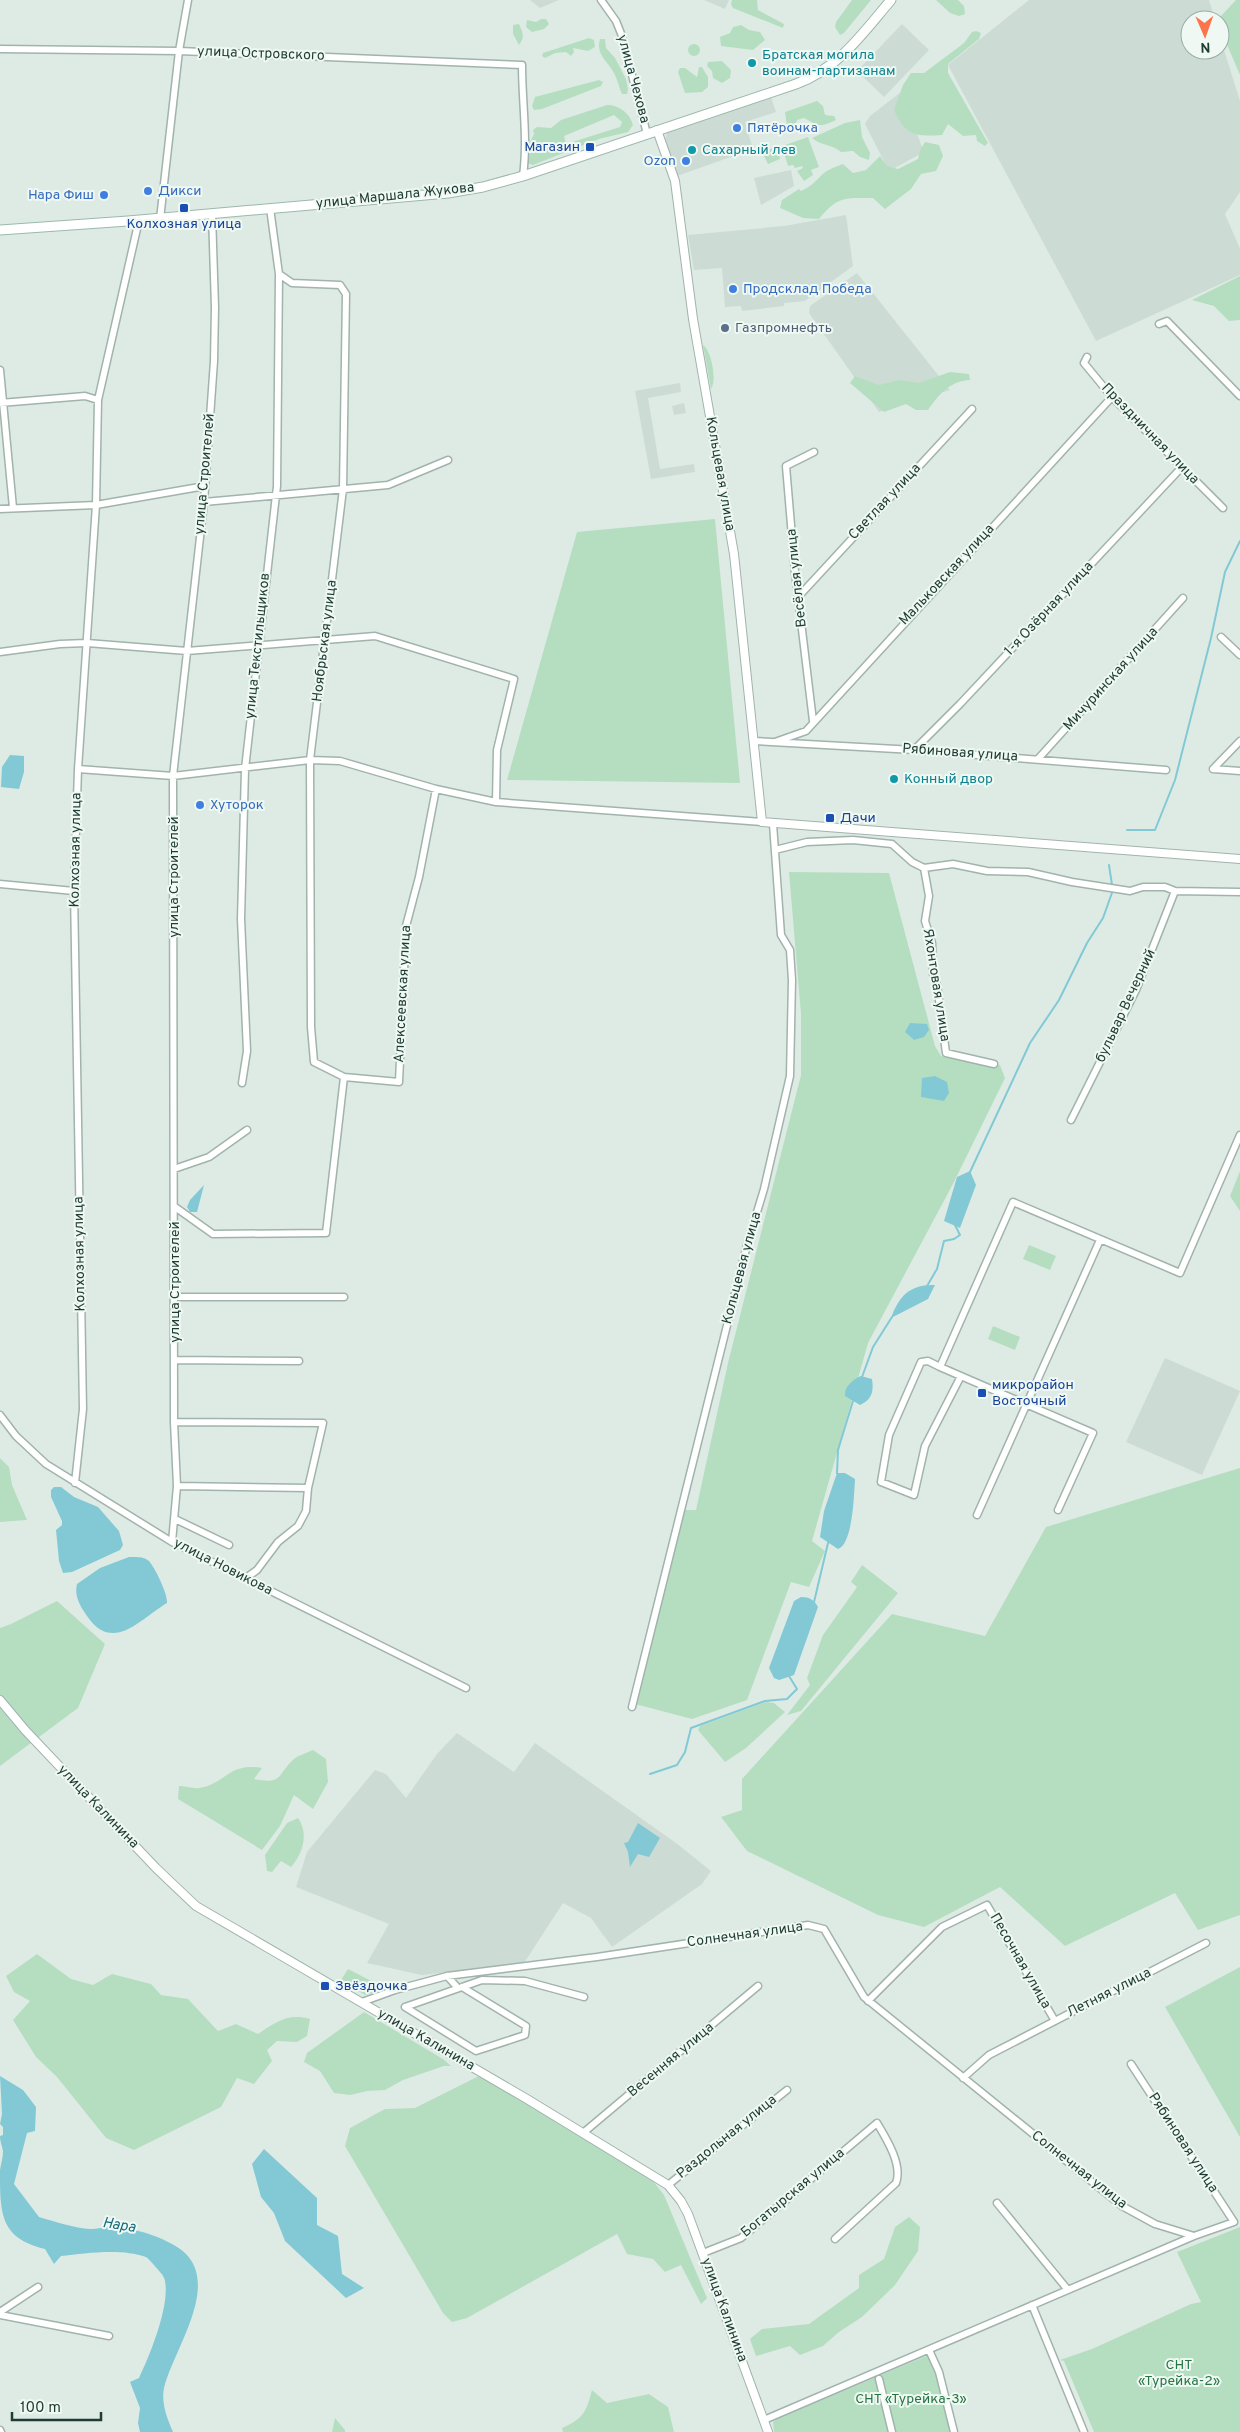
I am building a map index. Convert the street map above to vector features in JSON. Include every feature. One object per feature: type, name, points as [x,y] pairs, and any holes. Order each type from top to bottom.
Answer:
[{"type":"main road","name":"улица Маршала Жукова","points":[[0,230],[212,214],[448,193],[483,187],[523,176],[796,84],[819,74],[838,61],[892,0]]},
{"type":"street","points":[[160,218],[188,0]]},
{"type":"street","name":"улица Чехова","points":[[601,0],[616,21],[622,36],[647,134]]},
{"type":"street","name":"улица Островского","points":[[0,49],[180,51],[522,65],[522,98],[527,146],[523,176]]},
{"type":"street","name":"Кольцевая улица","points":[[657,130],[675,181],[693,319],[734,554],[762,822]]},
{"type":"street","name":"улица Текстильщиков","points":[[242,1083],[247,1051],[241,919],[245,769],[257,647],[276,495],[279,274],[270,208]]},
{"type":"street","name":"улица Строителей","points":[[172,1542],[177,1486],[174,1422],[173,776],[204,502],[214,352],[212,214]]},
{"type":"street","name":"Колхозная улица","points":[[75,1483],[83,1409],[74,890],[78,769],[96,505],[98,400],[139,220]]},
{"type":"street","name":"Ноябрьская улица","points":[[279,274],[292,283],[340,285],[346,294],[343,489],[310,760],[311,1027],[314,1062],[344,1077]]},
{"type":"street","points":[[1160,324],[1167,321],[1240,396]]},
{"type":"street","name":"Праздничная улица","points":[[1086,357],[1084,363],[1112,397],[1224,508]]},
{"type":"street","points":[[0,370],[14,508]]},
{"type":"street","points":[[2,403],[85,396],[98,400]]},
{"type":"street","name":"Мальковская улица","points":[[775,742],[806,730],[1112,397]]},
{"type":"street","name":"Светлая улица","points":[[799,596],[972,409]]},
{"type":"street","name":"Весёлая улица","points":[[813,721],[786,466],[814,452]]},
{"type":"street","points":[[204,502],[388,485],[448,460]]},
{"type":"street","name":"1-я Озёрная улица","points":[[914,750],[974,690],[1182,467]]},
{"type":"street","points":[[0,509],[96,505],[205,486]]},
{"type":"street","name":"Мичуринская улица","points":[[1038,759],[1183,598]]},
{"type":"street","points":[[0,652],[60,644],[87,643],[187,652],[325,642],[375,636],[514,679],[497,750],[496,802]]},
{"type":"street","points":[[1221,637],[1240,655]]},
{"type":"street","name":"Рябиновая улица","points":[[754,741],[914,750],[1166,770]]},
{"type":"street","points":[[1240,741],[1213,769],[1240,772]]},
{"type":"street","points":[[78,769],[173,776],[310,760],[340,761],[436,789],[496,802],[1240,859]]},
{"type":"street","name":"Алексеевская улица","points":[[344,1077],[398,1082],[406,926],[419,877],[436,789]]},
{"type":"street","name":"Кольцевая улица","points":[[632,1707],[747,1245],[764,1189],[790,1076],[792,980],[790,950],[782,935],[772,824]]},
{"type":"street","points":[[775,850],[807,842],[853,840],[892,844],[912,862],[924,868],[953,864],[987,871],[1028,872],[1115,890],[1130,891],[1143,887],[1165,887],[1175,891],[1240,892]]},
{"type":"street","name":"Яхонтовая улица","points":[[924,868],[929,896],[926,920],[932,943],[932,974],[936,985],[946,1053],[994,1064]]},
{"type":"street","points":[[0,884],[74,890]]},
{"type":"street","name":"бульвар Вечерний","points":[[1071,1120],[1136,990],[1175,891]]},
{"type":"street","points":[[175,1208],[213,1234],[326,1233],[344,1077]]},
{"type":"street","points":[[174,1169],[209,1157],[247,1130]]},
{"type":"street","points":[[940,1367],[1013,1202],[1180,1273],[1240,1134]]},
{"type":"street","points":[[977,1515],[1100,1240]]},
{"type":"street","points":[[175,1297],[344,1297]]},
{"type":"street","points":[[175,1360],[299,1361]]},
{"type":"street","points":[[961,1376],[925,1446],[914,1495],[881,1482],[889,1435],[921,1362],[928,1361],[1093,1433],[1058,1510]]},
{"type":"street","name":"улица Новикова","points":[[0,1415],[16,1436],[46,1464],[172,1542],[466,1688]]},
{"type":"street","points":[[174,1422],[323,1423],[308,1488],[306,1510],[298,1526],[278,1542],[257,1570],[246,1578]]},
{"type":"street","points":[[177,1486],[308,1488]]},
{"type":"street","points":[[175,1519],[229,1545]]},
{"type":"street","name":"улица Калинина","points":[[0,1700],[25,1730],[189,1901],[668,2185],[686,2211],[768,2432]]},
{"type":"street","name":"Песочная улица","points":[[868,2001],[942,1927],[987,1905],[1055,2021]]},
{"type":"street","name":"Солнечная улица","points":[[362,2002],[395,1990],[447,1976],[597,1958],[808,1925],[824,1929],[868,2001],[1122,2206],[1155,2224],[1194,2236]]},
{"type":"street","name":"Летняя улица","points":[[963,2078],[989,2055],[1206,1942]]},
{"type":"street","points":[[447,1976],[460,1987],[526,2026],[525,2034],[476,2051],[405,2008],[460,1987],[482,1980],[525,1981],[584,1997]]},
{"type":"street","name":"Весенняя улица","points":[[583,2133],[758,1986]]},
{"type":"street","name":"Рябиновая улица","points":[[1131,2064],[1234,2222],[1194,2236]]},
{"type":"street","name":"Раздольная улица","points":[[668,2185],[787,2090]]},
{"type":"street","name":"Богатырская улица","points":[[703,2253],[740,2238],[877,2122],[887,2140],[899,2174],[896,2183],[835,2239]]},
{"type":"street","points":[[997,2203],[1068,2290]]},
{"type":"street","points":[[764,2420],[1194,2236]]},
{"type":"street","points":[[0,2313],[38,2287]]},
{"type":"street","points":[[1032,2305],[1084,2432]]},
{"type":"street","points":[[0,2313],[110,2336]]},
{"type":"street","points":[[929,2350],[939,2372],[954,2432]]},
{"type":"street","points":[[879,2379],[892,2432]]},
{"type":"shaded area","points":[[530,0],[559,0],[540,8]]},
{"type":"shaded area","points":[[704,0],[729,0],[725,9]]},
{"type":"shaded area","points":[[1029,0],[1209,0],[1212,10],[1180,10],[1180,60],[1227,60],[1240,101],[1240,192],[1225,214],[1240,249],[1240,275],[1096,341],[948,65]]},
{"type":"shaded area","points":[[902,24],[929,50],[884,97],[857,71]]},
{"type":"shaded area","points":[[901,92],[924,152],[889,171],[865,124],[870,116]]},
{"type":"shaded area","points":[[771,97],[776,112],[745,122],[753,149],[677,176],[665,141],[667,132]]},
{"type":"shaded area","points":[[791,170],[794,186],[761,205],[754,178]]},
{"type":"shaded area","points":[[846,215],[853,266],[805,301],[784,303],[784,306],[742,311],[741,306],[725,307],[722,268],[694,270],[688,235],[784,226]]},
{"type":"shaded area","points":[[857,273],[950,390],[879,412],[809,313],[810,306]]},
{"type":"shaded area","points":[[680,383],[681,392],[648,398],[660,469],[694,464],[695,472],[651,479],[635,391]]},
{"type":"shaded area","points":[[684,403],[686,413],[674,415],[672,406]]},
{"type":"shaded area","points":[[1165,1358],[1240,1391],[1202,1475],[1126,1442]]},
{"type":"shaded area","points":[[457,1733],[514,1772],[535,1743],[676,1843],[711,1871],[702,1884],[612,1947],[591,1918],[563,1903],[524,1963],[422,1975],[367,1963],[389,1924],[296,1887],[307,1852],[375,1770],[386,1774],[406,1798],[437,1754]]},
{"type":"green space","points":[[732,0],[757,0],[758,10],[784,24],[783,28],[733,8]]},
{"type":"green space","points":[[852,0],[871,0],[844,33],[840,35],[835,27],[836,22]]},
{"type":"green space","points":[[936,0],[958,0],[964,6],[965,14],[959,16],[950,13]]},
{"type":"green space","points":[[1236,0],[1240,0],[1240,75],[1230,52],[1230,10],[1227,10]]},
{"type":"green space","points":[[546,19],[549,24],[544,29],[532,32],[526,27],[527,20],[536,22]]},
{"type":"green space","points":[[519,24],[523,35],[519,45],[513,34],[513,25]]},
{"type":"green space","points":[[741,25],[749,30],[760,32],[765,40],[753,50],[721,46],[720,37],[730,33],[733,27]]},
{"type":"green space","points":[[972,32],[981,33],[979,39],[948,64],[948,73],[988,143],[985,146],[977,141],[976,135],[963,136],[948,124],[942,135],[918,135],[912,133],[902,125],[894,110],[903,85],[911,73],[924,73],[964,43]]},
{"type":"green space","points":[[589,38],[594,40],[595,47],[588,51],[573,48],[574,52],[571,56],[566,52],[555,53],[545,58],[542,56],[543,53]]},
{"type":"green space","points":[[600,39],[605,39],[606,48],[615,58],[626,79],[627,94],[622,94],[615,75],[599,50]]},
{"type":"green space","points":[[692,44],[696,44],[700,50],[696,56],[692,56],[688,52],[688,48]]},
{"type":"green space","points":[[722,61],[731,70],[730,78],[722,83],[713,78],[712,71],[707,66],[708,62]]},
{"type":"green space","points":[[699,67],[702,67],[708,77],[708,87],[702,92],[685,93],[678,72],[680,68],[685,68],[697,77]]},
{"type":"green space","points":[[599,80],[603,82],[601,86],[542,109],[534,110],[532,106],[535,97]]},
{"type":"green space","points":[[817,101],[823,106],[825,115],[834,116],[836,120],[819,125],[804,118],[797,120],[795,127],[787,126],[785,112]]},
{"type":"green space","points":[[607,105],[616,106],[623,110],[633,125],[628,132],[599,139],[533,165],[527,163],[529,144],[534,134],[533,130],[537,127],[551,128],[561,120]],"holes":[[[614,115],[622,122],[620,127],[566,144],[564,136]]]},
{"type":"green space","points":[[860,120],[862,137],[870,153],[869,160],[860,157],[853,151],[841,152],[812,138],[845,123]]},
{"type":"green space","points":[[808,137],[819,167],[811,170],[813,175],[804,181],[797,171],[803,168],[802,166],[795,168],[793,165],[788,166],[782,146]]},
{"type":"green space","points":[[925,142],[939,145],[943,156],[936,171],[921,174],[911,189],[885,209],[873,198],[842,200],[831,206],[819,219],[803,218],[780,208],[782,200],[799,189],[801,191],[808,187],[833,168],[843,164],[853,173],[866,170],[880,156],[887,166],[898,169],[918,159],[920,150]]},
{"type":"green space","points":[[778,147],[780,159],[768,164],[764,156],[770,149]]},
{"type":"green space","points":[[1240,276],[1240,320],[1229,321],[1214,306],[1192,300]]},
{"type":"green space","points":[[703,345],[709,353],[713,366],[714,380],[711,389]]},
{"type":"green space","points":[[950,372],[969,374],[970,380],[957,383],[946,389],[928,410],[916,410],[906,404],[884,412],[850,383],[855,376],[879,385],[899,380],[919,383]]},
{"type":"green space","points":[[715,519],[740,783],[507,780],[577,532]]},
{"type":"green space","points":[[789,872],[889,873],[935,1046],[941,1056],[1000,1065],[1005,1078],[954,1182],[868,1343],[812,1541],[825,1551],[809,1587],[791,1582],[747,1700],[692,1719],[635,1704],[683,1510],[696,1510],[728,1363],[801,1075],[801,1014]]},
{"type":"green space","points":[[1240,1171],[1240,1211],[1230,1196]]},
{"type":"green space","points":[[1029,1245],[1056,1256],[1050,1270],[1023,1259]]},
{"type":"green space","points":[[993,1326],[1020,1337],[1015,1350],[988,1339]]},
{"type":"green space","points":[[0,1458],[9,1467],[12,1485],[27,1520],[0,1522]]},
{"type":"green space","points":[[1240,1468],[1240,1915],[1198,1930],[1175,1893],[1065,1946],[1000,1887],[924,1927],[878,1915],[747,1851],[721,1817],[742,1810],[742,1779],[892,1614],[985,1636],[1046,1527]]},
{"type":"green space","points":[[862,1565],[898,1593],[801,1711],[787,1715],[810,1685],[807,1678],[823,1635],[857,1587],[851,1582]]},
{"type":"green space","points":[[57,1601],[105,1644],[78,1708],[0,1766],[0,1628]]},
{"type":"green space","points":[[766,1702],[774,1703],[785,1712],[746,1748],[725,1762],[698,1730],[700,1726]]},
{"type":"green space","points":[[313,1750],[326,1759],[328,1782],[313,1809],[294,1795],[280,1826],[262,1850],[178,1799],[179,1786],[197,1788],[208,1786],[242,1768],[262,1768],[254,1779],[271,1781],[279,1777],[294,1759]]},
{"type":"green space","points":[[298,1818],[304,1837],[299,1856],[291,1867],[281,1861],[272,1872],[267,1871],[265,1855],[287,1823]]},
{"type":"green space","points":[[37,1954],[71,1979],[93,1985],[112,1974],[151,1984],[161,1995],[188,1999],[218,2031],[236,2024],[258,2034],[282,2020],[302,2017],[310,2019],[307,2036],[297,2042],[277,2041],[267,2050],[272,2061],[254,2084],[237,2078],[221,2107],[134,2150],[106,2138],[57,2077],[36,2057],[13,2020],[30,2001],[14,1992],[6,1976]]},
{"type":"green space","points":[[1240,1967],[1240,2137],[1165,2007]]},
{"type":"green space","points":[[348,1969],[381,1986],[382,1990],[365,1995],[341,1980]]},
{"type":"green space","points":[[364,2012],[443,2059],[451,2066],[444,2066],[403,2080],[385,2090],[367,2091],[350,2095],[334,2093],[320,2071],[304,2062],[307,2053]]},
{"type":"green space","points":[[479,2076],[649,2176],[664,2195],[707,2298],[701,2304],[681,2265],[665,2272],[653,2259],[627,2254],[617,2234],[467,2318],[452,2322],[443,2313],[345,2146],[350,2128],[385,2109],[415,2108]]},
{"type":"green space","points":[[909,2217],[920,2227],[918,2251],[895,2285],[862,2317],[839,2332],[823,2346],[800,2355],[790,2346],[756,2356],[750,2339],[762,2329],[809,2324],[859,2288],[859,2275],[884,2259],[895,2227]]},
{"type":"green space","name":"СНТ «Турейка-2»","points":[[1240,2227],[1240,2432],[1094,2432],[1064,2361],[1060,2360],[1092,2349],[1191,2304],[1201,2302],[1177,2252]]},
{"type":"green space","name":"СНТ «Турейка-3»","points":[[931,2354],[954,2432],[774,2432],[773,2422],[777,2419]]},
{"type":"green space","points":[[592,2390],[607,2403],[649,2394],[668,2407],[674,2432],[563,2432],[562,2428],[583,2414]]},
{"type":"green space","points":[[335,2418],[345,2430],[345,2432],[332,2432]]},
{"type":"water","points":[[10,755],[24,756],[24,772],[19,789],[1,787],[2,767]]},
{"type":"water","points":[[910,1023],[927,1024],[929,1030],[924,1037],[914,1040],[905,1032]]},
{"type":"water","points":[[935,1076],[947,1082],[949,1093],[944,1101],[921,1097],[922,1078]]},
{"type":"water","points":[[970,1171],[976,1185],[960,1228],[944,1221],[957,1177]]},
{"type":"water","points":[[204,1185],[197,1212],[190,1212],[187,1207],[190,1200]]},
{"type":"water","points":[[926,1285],[935,1285],[928,1299],[891,1318],[898,1303],[912,1289]]},
{"type":"water","points":[[861,1376],[872,1379],[873,1387],[870,1398],[860,1405],[845,1396],[845,1393],[850,1384]]},
{"type":"water","points":[[837,1473],[845,1473],[855,1479],[850,1529],[843,1545],[838,1549],[820,1537],[824,1511]]},
{"type":"water","points":[[54,1487],[61,1487],[74,1497],[98,1507],[119,1531],[123,1545],[120,1550],[72,1572],[63,1573],[59,1561],[56,1530],[62,1525],[62,1521],[51,1497],[51,1490]]},
{"type":"water","points":[[129,1557],[147,1559],[149,1561],[161,1581],[167,1603],[127,1630],[117,1633],[107,1632],[97,1627],[82,1608],[77,1597],[77,1584],[100,1568]]},
{"type":"water","points":[[801,1597],[811,1599],[818,1607],[794,1675],[779,1680],[774,1678],[769,1668],[794,1601]]},
{"type":"water","points":[[638,1823],[660,1838],[649,1857],[638,1854],[630,1867],[628,1852],[624,1843],[628,1842]]},
{"type":"water","points":[[0,2076],[23,2090],[36,2107],[35,2131],[27,2133],[14,2184],[39,2217],[85,2228],[125,2228],[158,2237],[172,2244],[189,2257],[197,2273],[198,2292],[194,2312],[170,2371],[163,2394],[165,2410],[173,2432],[140,2432],[138,2423],[140,2408],[130,2382],[139,2378],[158,2330],[165,2303],[165,2281],[146,2257],[136,2254],[104,2252],[61,2256],[54,2264],[45,2249],[30,2244],[11,2231],[2,2211],[1,2199],[0,2170],[3,2151],[0,2136],[3,2135],[3,2127],[0,2124],[2,2114]]},
{"type":"water","points":[[264,2149],[317,2198],[317,2225],[338,2236],[342,2274],[364,2288],[346,2298],[285,2241],[274,2213],[261,2197],[252,2164]]},
{"type":"waterway","points":[[1127,830],[1155,830],[1175,780],[1211,638],[1225,572],[1240,541]]},
{"type":"waterway","points":[[1109,865],[1112,885]]},
{"type":"waterway","points":[[970,1172],[1030,1043],[1059,1000],[1087,943],[1103,918],[1113,890]]},
{"type":"waterway","points":[[927,1286],[937,1269],[944,1241],[954,1239],[960,1235],[955,1225]]},
{"type":"waterway","points":[[862,1377],[873,1347],[892,1317]]},
{"type":"waterway","points":[[837,1473],[838,1450],[853,1401]]},
{"type":"waterway","points":[[814,1602],[828,1543]]},
{"type":"waterway","points":[[650,1774],[677,1765],[685,1752],[691,1728],[765,1701],[787,1699],[797,1689],[789,1676]]},
{"type":"place","name":"Братская могила воинам-партизанам","points":[[752,63]]},
{"type":"place","name":"Пятёрочка","points":[[737,128]]},
{"type":"place","name":"Магазин","points":[[590,147]]},
{"type":"place","name":"Сахарный лев","points":[[692,150]]},
{"type":"place","name":"Ozon","points":[[686,161]]},
{"type":"place","name":"Дикси","points":[[148,191]]},
{"type":"place","name":"Нара Фиш","points":[[104,195]]},
{"type":"place","name":"Колхозная улица","points":[[184,208]]},
{"type":"place","name":"Продсклад Победа","points":[[733,289]]},
{"type":"place","name":"Газпромнефть","points":[[725,328]]},
{"type":"place","name":"Конный двор","points":[[894,779]]},
{"type":"place","name":"Хуторок","points":[[200,805]]},
{"type":"place","name":"Дачи","points":[[830,818]]},
{"type":"place","name":"микрорайон Восточный","points":[[982,1393]]},
{"type":"place","name":"Звёздочка","points":[[325,1986]]},
{"type":"water label","name":"Нара","points":[[119,2226]]}]
